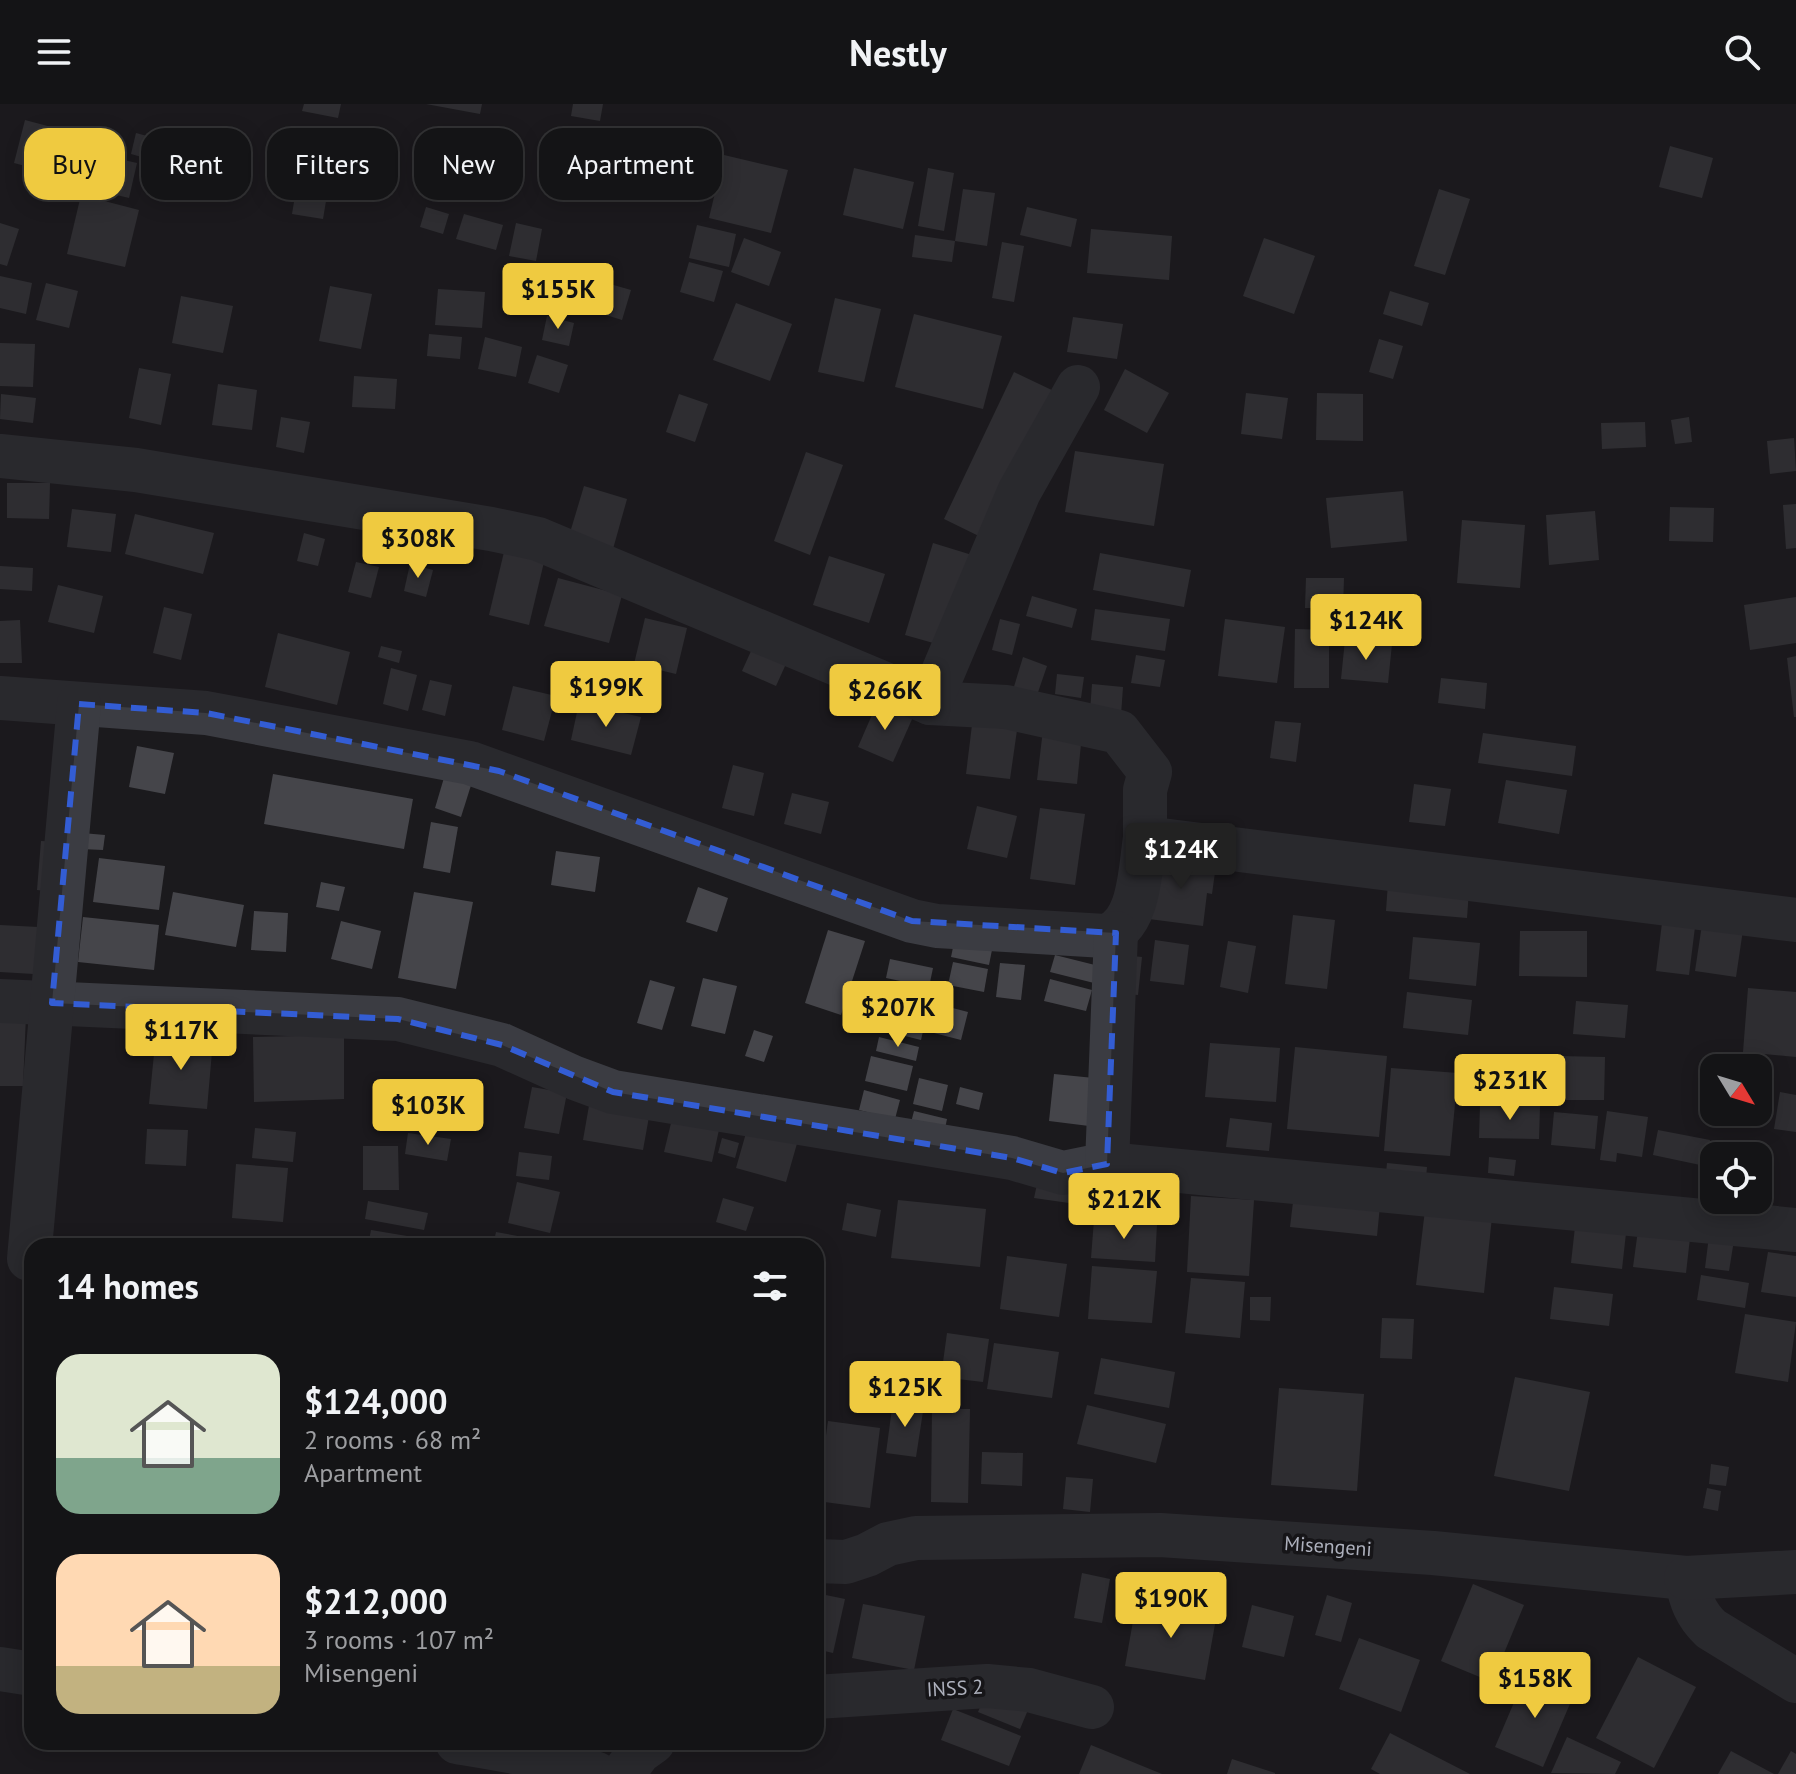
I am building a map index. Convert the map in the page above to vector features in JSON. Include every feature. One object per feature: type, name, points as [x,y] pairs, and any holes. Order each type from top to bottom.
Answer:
[{"type":"street","points":[[930,703],[1019,492],[1078,387]]},
{"type":"street","points":[[0,456],[151,472],[538,539],[930,703],[1006,707],[1119,732],[1150,772],[1145,790],[1145,838],[1131,916],[1116,933],[1105,936],[937,926],[912,921],[470,763],[206,713],[0,698]]},
{"type":"street","points":[[20,1259],[52,1003],[79,704]]},
{"type":"street","points":[[1145,838],[1796,920]]},
{"type":"street","points":[[1107,1164],[1116,933]]},
{"type":"street","points":[[0,1001],[398,1019],[502,1045],[613,1092],[1012,1158],[1063,1173],[1107,1164],[1796,1230]]},
{"type":"street","name":"Misengeni","points":[[824,1561],[846,1562],[888,1544],[916,1538],[1160,1535],[1433,1553],[1686,1578],[1796,1572]]},
{"type":"street","points":[[1686,1578],[1693,1607],[1700,1619],[1711,1629],[1796,1681]]},
{"type":"street","points":[[0,1669],[24,1673]]},
{"type":"street","name":"INSS 2","points":[[824,1696],[987,1686],[1029,1690],[1092,1707]]},
{"type":"street","points":[[510,1750],[567,1763],[597,1774]]},
{"type":"street","points":[[623,1774],[642,1750]]},
{"type":"highlighted area","points":[[79,704],[206,713],[499,771],[912,921],[1116,933],[1107,1164],[1063,1173],[1012,1158],[613,1092],[502,1045],[398,1019],[52,1003]]},
{"type":"building","points":[[304,104],[341,104],[338,118],[302,111]]},
{"type":"building","points":[[426,104],[482,104],[480,114]]},
{"type":"building","points":[[573,104],[603,104],[600,121],[571,116]]},
{"type":"building","points":[[25,120],[55,128],[24,128],[24,166],[14,163]]},
{"type":"building","points":[[136,133],[141,134],[141,157],[131,154]]},
{"type":"building","points":[[1670,146],[1713,158],[1702,198],[1659,187]]},
{"type":"building","points":[[724,155],[788,170],[771,233],[709,218],[713,200],[722,200]]},
{"type":"building","points":[[125,160],[137,163],[129,198],[125,197]]},
{"type":"building","points":[[854,168],[914,182],[903,229],[843,215]]},
{"type":"building","points":[[928,168],[954,173],[944,231],[918,226]]},
{"type":"building","points":[[963,189],[995,193],[987,246],[955,241]]},
{"type":"building","points":[[1439,189],[1470,199],[1445,275],[1414,266]]},
{"type":"building","points":[[80,200],[100,200],[139,210],[125,267],[67,254]]},
{"type":"building","points":[[294,200],[326,200],[323,219],[292,214]]},
{"type":"building","points":[[426,207],[449,214],[443,234],[420,227]]},
{"type":"building","points":[[1027,207],[1077,219],[1071,247],[1020,235]]},
{"type":"building","points":[[464,214],[503,225],[496,250],[456,239]]},
{"type":"building","points":[[0,223],[19,229],[7,266],[0,264]]},
{"type":"building","points":[[516,223],[542,229],[536,261],[509,256]]},
{"type":"building","points":[[697,225],[736,234],[729,267],[689,258]]},
{"type":"building","points":[[1091,229],[1172,236],[1169,280],[1087,273]]},
{"type":"building","points":[[915,235],[955,241],[952,262],[912,257]]},
{"type":"building","points":[[744,238],[781,252],[769,286],[731,272]]},
{"type":"building","points":[[1264,238],[1315,256],[1294,314],[1243,296]]},
{"type":"building","points":[[1002,242],[1024,246],[1014,302],[992,298]]},
{"type":"building","points":[[689,262],[723,271],[714,302],[680,292]]},
{"type":"building","points":[[523,272],[548,276],[544,299],[519,295]]},
{"type":"building","points":[[0,276],[32,283],[26,314],[0,308]]},
{"type":"building","points":[[596,280],[631,290],[622,320],[587,309]]},
{"type":"building","points":[[46,283],[78,291],[69,328],[36,320]]},
{"type":"building","points":[[330,286],[372,294],[361,349],[319,341]]},
{"type":"building","points":[[438,289],[485,292],[482,328],[435,325]]},
{"type":"building","points":[[1390,291],[1429,303],[1422,326],[1383,314]]},
{"type":"building","points":[[181,296],[233,306],[223,353],[172,343]]},
{"type":"building","points":[[835,298],[881,309],[864,382],[818,372]]},
{"type":"building","points":[[736,303],[792,324],[770,381],[713,360]]},
{"type":"building","points":[[914,314],[1002,336],[983,409],[895,387]]},
{"type":"building","points":[[547,316],[574,323],[569,346],[542,340]]},
{"type":"building","points":[[1073,317],[1123,324],[1117,359],[1067,352]]},
{"type":"building","points":[[429,334],[462,337],[460,359],[427,356]]},
{"type":"building","points":[[485,337],[522,347],[516,377],[478,369]]},
{"type":"building","points":[[1379,339],[1403,346],[1393,379],[1369,372]]},
{"type":"building","points":[[0,343],[35,344],[33,387],[0,386]]},
{"type":"building","points":[[537,355],[568,365],[559,393],[528,383]]},
{"type":"building","points":[[139,368],[171,374],[161,425],[129,418]]},
{"type":"building","points":[[1125,369],[1169,393],[1147,433],[1104,410]]},
{"type":"building","points":[[1014,372],[1058,393],[987,540],[944,519]]},
{"type":"building","points":[[354,376],[397,379],[395,409],[352,407]]},
{"type":"building","points":[[218,384],[257,390],[252,430],[212,425]]},
{"type":"building","points":[[1246,393],[1288,398],[1282,439],[1241,434]]},
{"type":"building","points":[[1317,393],[1363,394],[1363,441],[1316,440]]},
{"type":"building","points":[[1,394],[36,398],[33,423],[0,419]]},
{"type":"building","points":[[679,394],[708,404],[695,442],[666,432]]},
{"type":"building","points":[[281,417],[310,422],[304,453],[276,447]]},
{"type":"building","points":[[1689,417],[1692,442],[1675,444],[1671,420]]},
{"type":"building","points":[[1645,422],[1646,447],[1602,449],[1601,423]]},
{"type":"building","points":[[1794,438],[1796,471],[1770,474],[1767,441]]},
{"type":"building","points":[[1075,451],[1164,464],[1154,526],[1065,512]]},
{"type":"building","points":[[806,452],[843,465],[810,555],[774,541]]},
{"type":"building","points":[[7,483],[50,483],[49,519],[7,518]]},
{"type":"building","points":[[584,486],[627,499],[613,549],[569,536]]},
{"type":"building","points":[[1403,491],[1407,541],[1331,548],[1326,498]]},
{"type":"building","points":[[1796,504],[1796,548],[1786,549],[1783,505]]},
{"type":"building","points":[[1670,507],[1714,508],[1713,542],[1669,541]]},
{"type":"building","points":[[72,509],[116,514],[111,552],[67,547]]},
{"type":"building","points":[[1595,511],[1599,560],[1549,565],[1546,515]]},
{"type":"building","points":[[135,514],[214,533],[203,574],[125,554]]},
{"type":"building","points":[[1462,520],[1525,525],[1520,588],[1457,583]]},
{"type":"building","points":[[304,533],[325,539],[318,566],[297,561]]},
{"type":"building","points":[[933,543],[972,555],[944,646],[905,635]]},
{"type":"building","points":[[504,552],[544,562],[529,625],[489,615]]},
{"type":"building","points":[[1100,553],[1191,570],[1184,607],[1093,590]]},
{"type":"building","points":[[829,556],[885,574],[869,623],[813,605]]},
{"type":"building","points":[[356,562],[379,567],[371,598],[348,592]]},
{"type":"building","points":[[410,564],[433,570],[426,597],[404,591]]},
{"type":"building","points":[[0,566],[33,568],[32,591],[0,589]]},
{"type":"building","points":[[558,578],[622,595],[609,643],[544,626]]},
{"type":"building","points":[[1306,578],[1344,578],[1343,608],[1305,608]]},
{"type":"building","points":[[58,585],[103,596],[94,633],[48,622]]},
{"type":"building","points":[[1032,596],[1077,609],[1072,628],[1026,616]]},
{"type":"building","points":[[1796,597],[1796,643],[1750,650],[1744,605]]},
{"type":"building","points":[[164,607],[192,614],[181,660],[153,653]]},
{"type":"building","points":[[1095,609],[1170,619],[1165,651],[1091,640]]},
{"type":"building","points":[[645,618],[687,628],[676,674],[634,664]]},
{"type":"building","points":[[1000,619],[1020,624],[1012,655],[992,650]]},
{"type":"building","points":[[1225,619],[1285,627],[1277,683],[1218,676]]},
{"type":"building","points":[[20,620],[22,663],[0,663],[0,621]]},
{"type":"building","points":[[1295,629],[1329,630],[1329,688],[1294,688]]},
{"type":"building","points":[[278,633],[350,652],[337,705],[265,687]]},
{"type":"building","points":[[756,640],[790,655],[776,686],[742,671]]},
{"type":"building","points":[[1345,640],[1392,644],[1388,683],[1341,679]]},
{"type":"building","points":[[381,646],[402,651],[399,663],[378,657]]},
{"type":"building","points":[[1136,655],[1165,660],[1160,687],[1131,683]]},
{"type":"building","points":[[1796,656],[1796,717],[1794,717],[1787,658]]},
{"type":"building","points":[[1023,657],[1047,666],[1036,698],[1013,690]]},
{"type":"building","points":[[391,668],[417,675],[408,711],[383,704]]},
{"type":"building","points":[[1057,674],[1084,677],[1081,698],[1055,694]]},
{"type":"building","points":[[1441,678],[1487,683],[1485,709],[1438,703]]},
{"type":"building","points":[[430,680],[452,685],[445,716],[422,710]]},
{"type":"building","points":[[1092,684],[1123,687],[1121,715],[1090,712]]},
{"type":"building","points":[[513,686],[556,696],[544,741],[502,730]]},
{"type":"building","points":[[878,701],[913,717],[893,762],[858,747]]},
{"type":"building","points":[[579,703],[641,717],[631,755],[571,740]]},
{"type":"building","points":[[1275,721],[1301,723],[1296,762],[1270,758]]},
{"type":"building","points":[[972,725],[1017,730],[1010,779],[966,774]]},
{"type":"building","points":[[1043,730],[1082,734],[1077,784],[1037,780]]},
{"type":"building","points":[[1483,733],[1576,746],[1572,776],[1478,763]]},
{"type":"building","points":[[137,746],[174,753],[165,794],[129,787]]},
{"type":"building","points":[[733,765],[764,773],[754,816],[722,808]]},
{"type":"building","points":[[446,771],[473,779],[461,817],[435,808]]},
{"type":"building","points":[[273,774],[413,799],[404,849],[264,824]]},
{"type":"building","points":[[1506,780],[1567,790],[1559,834],[1498,823]]},
{"type":"building","points":[[1414,784],[1451,789],[1445,826],[1409,822]]},
{"type":"building","points":[[792,793],[829,802],[821,834],[784,824]]},
{"type":"building","points":[[977,806],[1017,816],[1007,858],[967,849]]},
{"type":"building","points":[[1040,808],[1085,814],[1075,885],[1030,879]]},
{"type":"building","points":[[431,822],[458,827],[450,873],[423,868]]},
{"type":"building","points":[[82,833],[105,835],[103,850],[81,849]]},
{"type":"building","points":[[41,841],[59,842],[55,892],[37,890]]},
{"type":"building","points":[[556,851],[600,857],[595,892],[551,885]]},
{"type":"building","points":[[1158,857],[1216,865],[1212,894],[1207,893],[1203,926],[1149,919]]},
{"type":"building","points":[[99,858],[165,866],[159,910],[93,902]]},
{"type":"building","points":[[321,882],[345,887],[339,911],[316,907]]},
{"type":"building","points":[[1388,883],[1469,890],[1467,918],[1386,911]]},
{"type":"building","points":[[698,887],[728,898],[717,932],[686,922]]},
{"type":"building","points":[[173,892],[244,905],[236,947],[165,935]]},
{"type":"building","points":[[414,892],[473,902],[456,989],[398,978]]},
{"type":"building","points":[[254,911],[288,913],[286,952],[251,950]]},
{"type":"building","points":[[1293,915],[1335,920],[1327,989],[1285,984]]},
{"type":"building","points":[[83,917],[159,925],[154,970],[78,962]]},
{"type":"building","points":[[1703,918],[1744,923],[1736,977],[1695,971]]},
{"type":"building","points":[[341,921],[381,931],[372,969],[331,959]]},
{"type":"building","points":[[1662,923],[1695,927],[1689,975],[1656,971]]},
{"type":"building","points":[[0,925],[38,927],[34,974],[0,972]]},
{"type":"building","points":[[828,930],[865,941],[841,1015],[805,1003]]},
{"type":"building","points":[[1520,931],[1587,931],[1587,977],[1519,976]]},
{"type":"building","points":[[956,933],[994,940],[989,965],[951,957]]},
{"type":"building","points":[[1413,937],[1480,943],[1476,986],[1409,979]]},
{"type":"building","points":[[1155,940],[1189,945],[1184,985],[1150,981]]},
{"type":"building","points":[[1228,941],[1256,946],[1248,993],[1220,987]]},
{"type":"building","points":[[1055,955],[1099,966],[1094,983],[1050,972]]},
{"type":"building","points":[[1122,955],[1142,957],[1138,995],[1119,993]]},
{"type":"building","points":[[890,959],[933,968],[929,987],[886,978]]},
{"type":"building","points":[[953,962],[988,969],[984,992],[948,985]]},
{"type":"building","points":[[1000,963],[1025,965],[1021,1000],[996,997]]},
{"type":"building","points":[[703,978],[737,986],[725,1034],[691,1026]]},
{"type":"building","points":[[1050,979],[1092,990],[1086,1011],[1044,1001]]},
{"type":"building","points":[[650,980],[675,987],[662,1030],[637,1023]]},
{"type":"building","points":[[1748,988],[1796,992],[1796,1057],[1743,1052]]},
{"type":"building","points":[[887,990],[930,1001],[921,1040],[877,1029]]},
{"type":"building","points":[[1407,992],[1472,1000],[1468,1035],[1403,1028]]},
{"type":"building","points":[[1576,1001],[1628,1005],[1625,1038],[1573,1034]]},
{"type":"building","points":[[941,1005],[968,1012],[961,1040],[934,1033]]},
{"type":"building","points":[[0,1014],[26,1015],[23,1086],[0,1086]]},
{"type":"building","points":[[754,1030],[773,1036],[764,1062],[745,1056]]},
{"type":"building","points":[[156,1034],[213,1040],[207,1109],[149,1104]]},
{"type":"building","points":[[344,1035],[344,1099],[254,1102],[253,1037]]},
{"type":"building","points":[[879,1037],[919,1047],[916,1061],[876,1051]]},
{"type":"building","points":[[1210,1043],[1280,1048],[1276,1102],[1205,1097]]},
{"type":"building","points":[[1295,1047],[1387,1056],[1379,1137],[1287,1129]]},
{"type":"building","points":[[871,1056],[913,1066],[907,1091],[865,1081]]},
{"type":"building","points":[[1558,1056],[1605,1057],[1604,1100],[1557,1100]]},
{"type":"building","points":[[1391,1068],[1458,1073],[1450,1156],[1384,1151]]},
{"type":"building","points":[[1054,1074],[1094,1078],[1089,1126],[1049,1121]]},
{"type":"building","points":[[919,1078],[948,1085],[942,1111],[913,1104]]},
{"type":"building","points":[[532,1087],[567,1093],[559,1134],[524,1128]]},
{"type":"building","points":[[960,1087],[983,1093],[979,1110],[956,1104]]},
{"type":"building","points":[[864,1090],[900,1100],[895,1119],[859,1110]]},
{"type":"building","points":[[1780,1092],[1796,1095],[1796,1132],[1774,1129]]},
{"type":"building","points":[[590,1100],[650,1111],[643,1150],[583,1140]]},
{"type":"building","points":[[1480,1105],[1540,1106],[1539,1139],[1479,1138]]},
{"type":"building","points":[[914,1111],[947,1119],[943,1138],[909,1130]]},
{"type":"building","points":[[1607,1111],[1648,1117],[1642,1157],[1617,1153],[1616,1162],[1600,1160]]},
{"type":"building","points":[[1554,1112],[1598,1116],[1595,1149],[1551,1145]]},
{"type":"building","points":[[673,1115],[720,1125],[712,1162],[664,1152]]},
{"type":"building","points":[[1230,1118],[1272,1123],[1269,1151],[1226,1147]]},
{"type":"building","points":[[748,1126],[798,1140],[786,1182],[736,1168]]},
{"type":"building","points":[[255,1128],[296,1132],[293,1162],[252,1158]]},
{"type":"building","points":[[147,1129],[188,1130],[186,1166],[145,1164]]},
{"type":"building","points":[[1658,1130],[1710,1140],[1700,1142],[1700,1165],[1653,1155]]},
{"type":"building","points":[[408,1133],[451,1139],[447,1161],[405,1154]]},
{"type":"building","points":[[722,1138],[739,1143],[735,1158],[718,1153]]},
{"type":"building","points":[[363,1146],[398,1146],[399,1190],[363,1190]]},
{"type":"building","points":[[519,1152],[552,1156],[549,1180],[516,1176]]},
{"type":"building","points":[[1489,1157],[1516,1160],[1514,1176],[1488,1173]]},
{"type":"building","points":[[1387,1163],[1427,1167],[1425,1188],[1385,1184]]},
{"type":"building","points":[[236,1164],[288,1168],[283,1222],[232,1218]]},
{"type":"building","points":[[1110,1177],[1163,1184],[1157,1222],[1104,1214]]},
{"type":"building","points":[[1038,1180],[1072,1185],[1069,1203],[1034,1198]]},
{"type":"building","points":[[517,1182],[560,1192],[550,1233],[508,1223]]},
{"type":"building","points":[[1295,1186],[1381,1195],[1377,1236],[1290,1227]]},
{"type":"building","points":[[1191,1196],[1254,1200],[1249,1276],[1187,1272]]},
{"type":"building","points":[[723,1198],[754,1207],[746,1231],[716,1222]]},
{"type":"building","points":[[898,1200],[986,1209],[980,1267],[891,1258]]},
{"type":"building","points":[[368,1201],[428,1213],[424,1230],[365,1219]]},
{"type":"building","points":[[847,1203],[881,1210],[876,1237],[842,1230]]},
{"type":"building","points":[[1425,1210],[1492,1217],[1484,1293],[1416,1285]]},
{"type":"building","points":[[1576,1218],[1627,1224],[1622,1269],[1571,1263]]},
{"type":"building","points":[[1094,1220],[1157,1224],[1155,1262],[1091,1258]]},
{"type":"building","points":[[1639,1223],[1691,1229],[1686,1273],[1633,1267]]},
{"type":"building","points":[[371,1230],[419,1238],[370,1238]]},
{"type":"building","points":[[496,1232],[528,1238],[495,1238]]},
{"type":"building","points":[[1709,1236],[1734,1240],[1729,1271],[1705,1268]]},
{"type":"building","points":[[1768,1252],[1796,1256],[1796,1297],[1761,1292]]},
{"type":"building","points":[[1007,1256],[1067,1264],[1059,1317],[1000,1309]]},
{"type":"building","points":[[1092,1266],[1157,1271],[1152,1323],[1088,1319]]},
{"type":"building","points":[[1701,1275],[1749,1283],[1745,1308],[1697,1300]]},
{"type":"building","points":[[1191,1278],[1245,1282],[1240,1338],[1185,1333]]},
{"type":"building","points":[[1554,1287],[1613,1294],[1609,1326],[1550,1319]]},
{"type":"building","points":[[1250,1297],[1271,1297],[1270,1321],[1250,1320]]},
{"type":"building","points":[[1745,1314],[1796,1322],[1788,1382],[1735,1373]]},
{"type":"building","points":[[1382,1318],[1414,1319],[1412,1359],[1380,1358]]},
{"type":"building","points":[[947,1333],[989,1339],[983,1382],[941,1377]]},
{"type":"building","points":[[994,1343],[1059,1352],[1052,1398],[987,1389]]},
{"type":"building","points":[[1101,1358],[1175,1372],[1169,1408],[1094,1394]]},
{"type":"building","points":[[1515,1377],[1590,1392],[1569,1491],[1494,1476]]},
{"type":"building","points":[[1279,1388],[1364,1394],[1357,1491],[1271,1485]]},
{"type":"building","points":[[893,1401],[924,1405],[916,1457],[886,1453]]},
{"type":"building","points":[[1087,1405],[1166,1424],[1156,1463],[1077,1444]]},
{"type":"building","points":[[932,1409],[970,1409],[968,1503],[931,1502]]},
{"type":"building","points":[[828,1421],[880,1428],[870,1508],[824,1502],[824,1450]]},
{"type":"building","points":[[982,1452],[1023,1453],[1022,1486],[981,1484]]},
{"type":"building","points":[[1711,1464],[1729,1467],[1726,1486],[1709,1484]]},
{"type":"building","points":[[1066,1477],[1093,1479],[1090,1512],[1063,1509]]},
{"type":"building","points":[[1707,1488],[1721,1491],[1718,1511],[1703,1508]]},
{"type":"building","points":[[1082,1573],[1110,1579],[1102,1623],[1074,1618]]},
{"type":"building","points":[[1473,1584],[1524,1605],[1492,1682],[1441,1661]]},
{"type":"building","points":[[824,1595],[845,1599],[833,1653],[824,1651]]},
{"type":"building","points":[[1327,1595],[1352,1603],[1341,1642],[1315,1635]]},
{"type":"building","points":[[1137,1599],[1217,1613],[1205,1680],[1125,1666]]},
{"type":"building","points":[[863,1604],[925,1616],[914,1670],[852,1658]]},
{"type":"building","points":[[1252,1605],[1294,1616],[1284,1657],[1242,1647]]},
{"type":"building","points":[[1359,1638],[1420,1660],[1401,1712],[1339,1689]]},
{"type":"building","points":[[1638,1657],[1696,1687],[1654,1768],[1596,1738]]},
{"type":"building","points":[[1527,1672],[1575,1692],[1543,1767],[1495,1747]]},
{"type":"building","points":[[988,1689],[1030,1705],[1020,1729],[978,1712]]},
{"type":"building","points":[[953,1709],[1021,1736],[1009,1766],[941,1740]]},
{"type":"building","points":[[1390,1733],[1470,1774],[1380,1774],[1371,1769]]},
{"type":"building","points":[[1567,1737],[1621,1762],[1615,1774],[1551,1773]]},
{"type":"building","points":[[1091,1745],[1162,1774],[1079,1774]]},
{"type":"building","points":[[1731,1751],[1774,1774],[1718,1774]]},
{"type":"building","points":[[1791,1751],[1796,1754],[1796,1774],[1778,1774]]},
{"type":"building","points":[[1232,1759],[1275,1773],[1275,1774],[1227,1774]]}]
